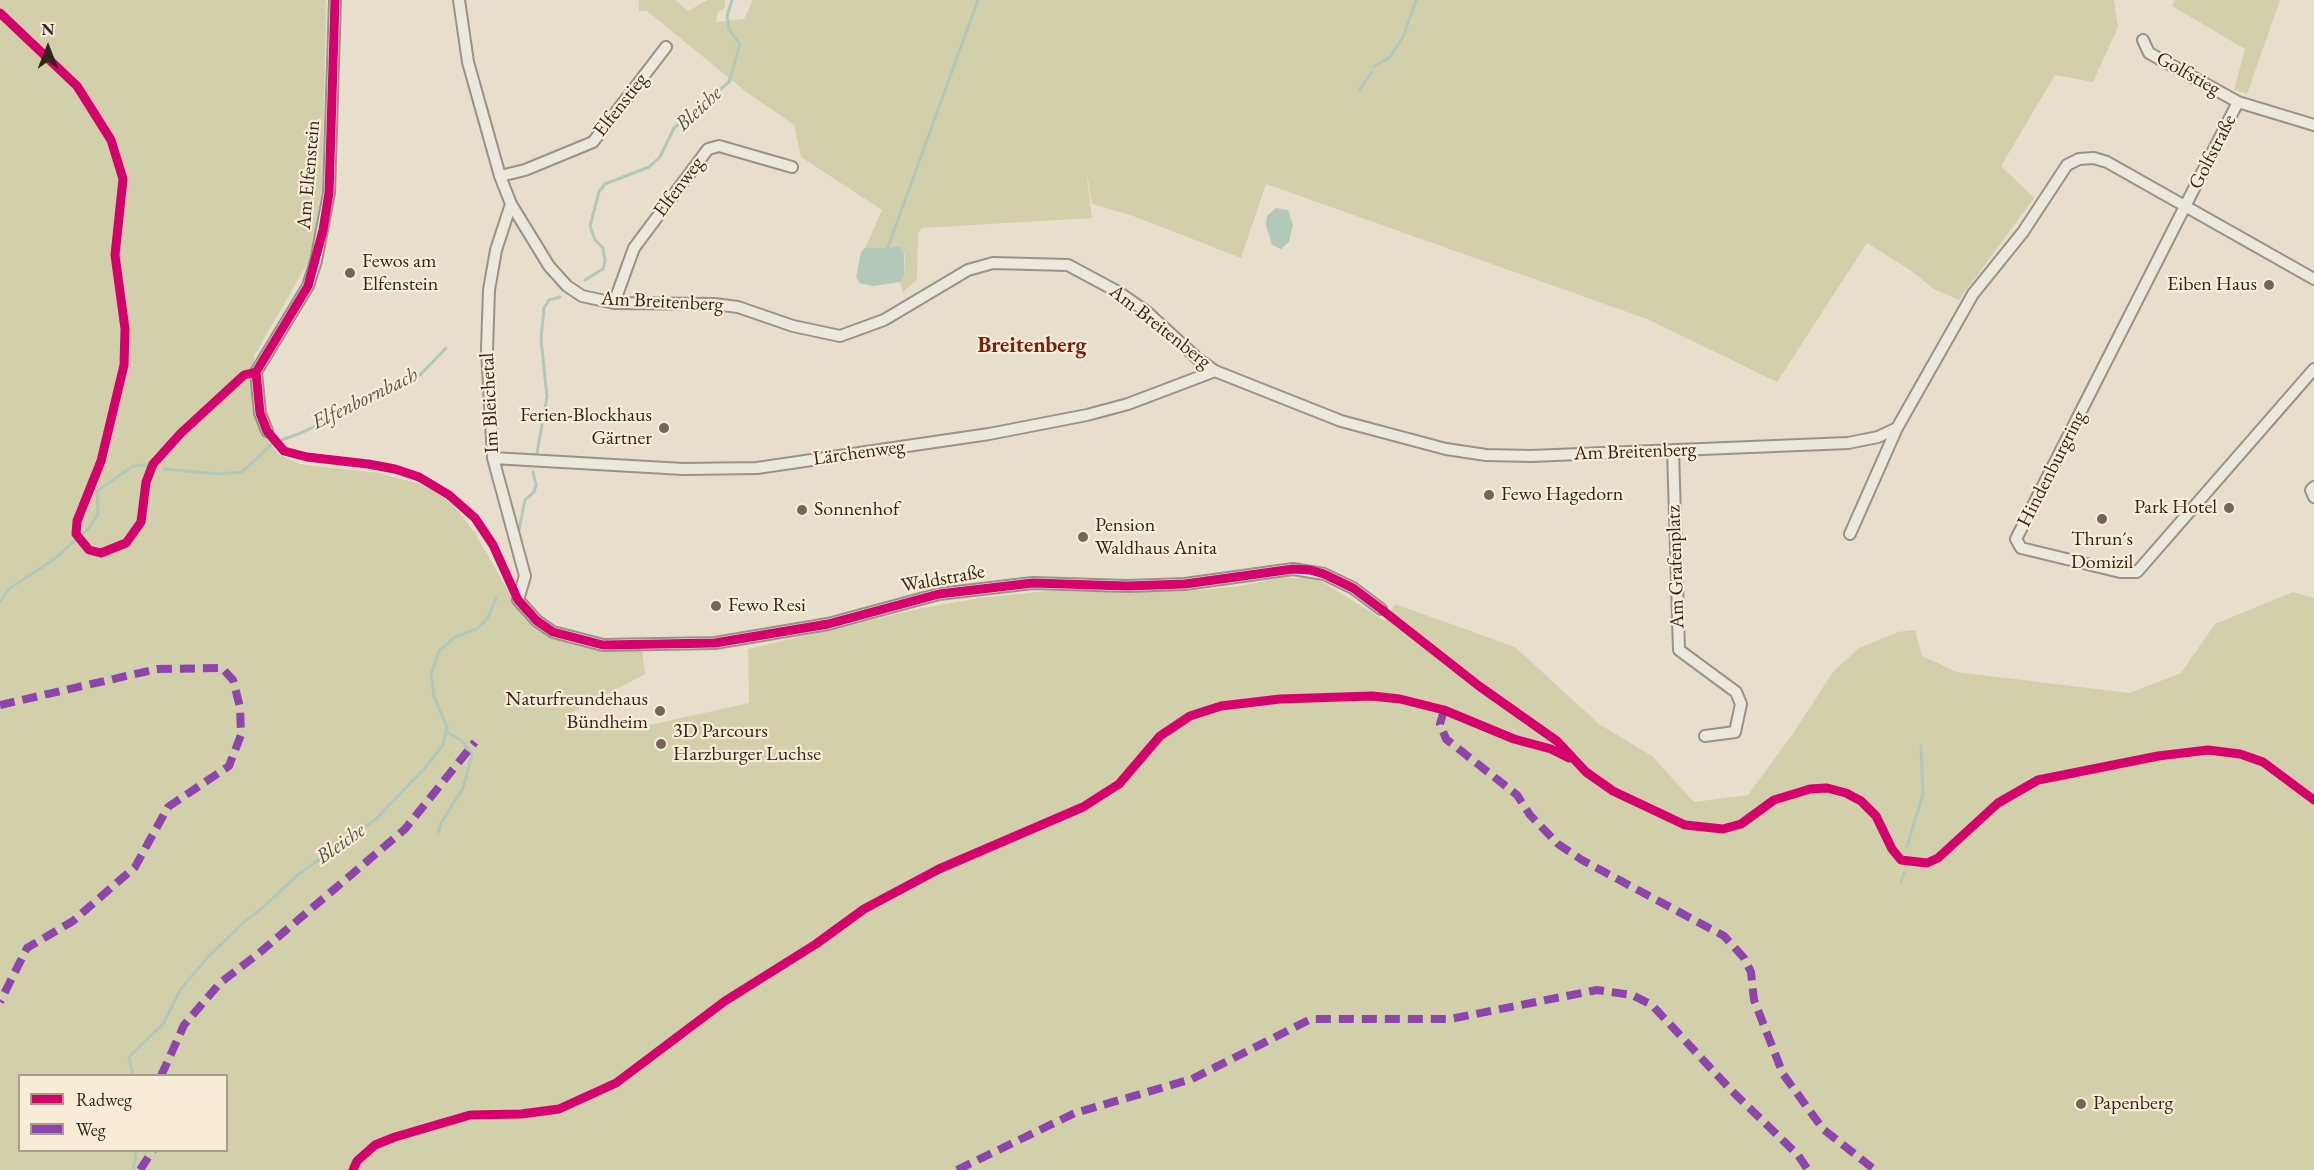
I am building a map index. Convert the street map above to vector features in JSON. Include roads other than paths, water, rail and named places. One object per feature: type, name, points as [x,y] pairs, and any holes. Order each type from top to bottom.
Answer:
[{"type":"street","name":"Am Elfenstein","points":[[267,430],[260,412],[256,372],[308,286],[323,230],[329,193],[335,0]]},
{"type":"street","name":"Am Breitenberg","points":[[459,0],[468,62],[500,176],[511,204],[549,266],[567,286],[582,296],[614,303],[714,304],[738,307],[792,327],[840,336],[884,320],[968,270],[993,263],[1068,265],[1120,293],[1147,312],[1198,359],[1215,371],[1341,421],[1446,449],[1486,455],[1531,456],[1848,443],[1878,437],[1897,428]]},
{"type":"street","name":"Golfstieg","points":[[2143,40],[2149,53],[2238,102]]},
{"type":"street","name":"Elfenstieg","points":[[500,176],[525,170],[593,142],[666,47]]},
{"type":"street","name":"Golfstraße","points":[[2184,208],[2238,102],[2314,125]]},
{"type":"street","name":"Elfenweg","points":[[614,303],[633,248],[708,148],[719,146],[792,166]]},
{"type":"street","points":[[1850,534],[1897,428],[1973,294],[2023,232],[2067,165],[2079,159],[2094,158],[2107,162],[2184,208],[2314,279]]},
{"type":"street","name":"Im Bleichetal","points":[[511,204],[496,250],[489,290],[487,349],[493,458],[525,576],[518,600]]},
{"type":"street","name":"Hindenburgring","points":[[2184,208],[2016,538],[2021,548],[2120,572],[2137,572],[2314,369]]},
{"type":"street","name":"Lärchenweg","points":[[493,458],[683,469],[757,468],[989,434],[1087,415],[1128,404],[1215,371]]},
{"type":"street","name":"Am Grafenplatz","points":[[1673,450],[1679,650],[1736,692],[1741,704],[1735,732],[1706,735]]},
{"type":"street","points":[[2314,487],[2311,490],[2314,497]]},
{"type":"street","name":"Waldstraße","points":[[518,600],[537,621],[553,632],[603,645],[715,643],[767,636],[828,624],[939,594],[1033,583],[1127,586],[1185,584],[1293,569],[1324,574],[1353,588],[1381,609]]},
{"type":"waterway","name":"Bleiche","points":[[585,280],[603,269],[605,261],[603,248],[595,240],[590,226],[599,192],[605,184],[649,167],[660,157],[674,128],[729,82],[740,44],[729,30],[727,16],[732,0]]},
{"type":"waterway","points":[[888,247],[978,0]]},
{"type":"waterway","points":[[1374,66],[1389,58],[1403,37],[1416,0]]},
{"type":"waterway","points":[[1359,90],[1371,73]]},
{"type":"waterway","name":"Bleiche","points":[[537,453],[547,397],[541,339],[544,308],[549,300],[560,297]]},
{"type":"waterway","name":"Elfenbornbach","points":[[279,441],[301,433],[420,375],[446,348]]},
{"type":"waterway","name":"Elfenbornbach","points":[[164,469],[218,474],[242,472],[272,444]]},
{"type":"waterway","name":"Elfenbornbach","points":[[0,602],[10,588],[53,560],[88,529],[98,514],[97,491],[133,466],[146,465]]},
{"type":"waterway","name":"Bleiche","points":[[519,530],[525,500],[534,492],[536,485],[533,472]]},
{"type":"waterway","name":"Bleiche","points":[[133,1074],[129,1057],[163,1024],[180,990],[208,957],[300,873],[376,819],[426,767],[443,745],[447,727],[434,696],[431,674],[439,651],[455,637],[477,629],[487,619],[496,599]]},
{"type":"waterway","points":[[438,834],[441,823],[463,788],[472,754],[461,740],[446,732]]},
{"type":"waterway","points":[[1907,846],[1923,794],[1921,746]]},
{"type":"waterway","points":[[1901,882],[1904,873]]},
{"type":"waterway","name":"Bleiche","points":[[133,1170],[137,1152]]},
{"type":"place","name":"Fewos am Elfenstein","points":[[350,273]]},
{"type":"place","name":"Eiben Haus","points":[[2269,285]]},
{"type":"place","name":"Ferien-Blockhaus Gärtner","points":[[664,428]]},
{"type":"place","name":"Fewo Hagedorn","points":[[1489,495]]},
{"type":"place","name":"Park Hotel","points":[[2229,508]]},
{"type":"place","name":"Sonnenhof","points":[[802,510]]},
{"type":"place","name":"Thrun´s Domizil","points":[[2102,519]]},
{"type":"place","name":"Pension Waldhaus Anita","points":[[1083,537]]},
{"type":"place","name":"Fewo Resi","points":[[716,606]]},
{"type":"place","name":"Naturfreundehaus Bündheim","points":[[660,711]]},
{"type":"place","name":"3D Parcours Harzburger Luchse","points":[[661,744]]},
{"type":"place","name":"Papenberg","points":[[2081,1104]]},
{"type":"district","name":"Breitenberg","points":[[1032,346]]}]
